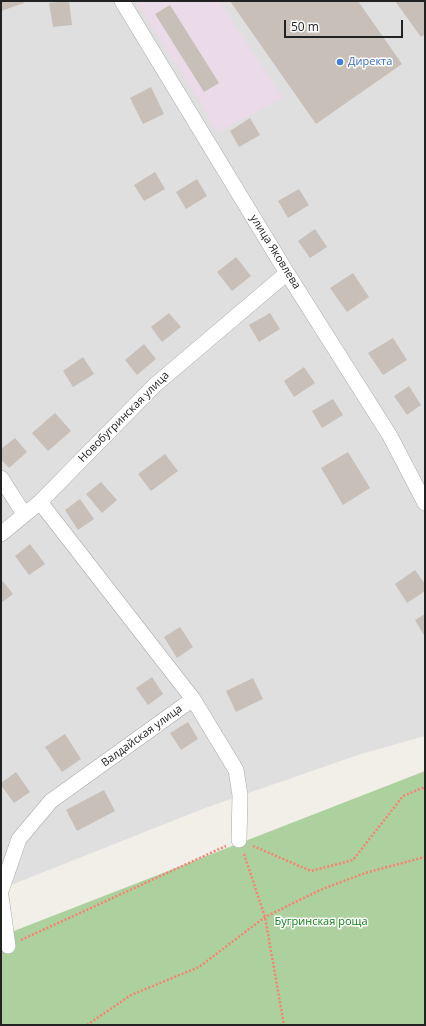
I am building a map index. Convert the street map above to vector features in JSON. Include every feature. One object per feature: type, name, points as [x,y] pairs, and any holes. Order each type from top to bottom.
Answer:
[{"type":"street","name":"улица Яковлева","points":[[122,1],[287,273],[390,436],[425,503]]},
{"type":"street","name":"Новобугринская улица","points":[[1,534],[40,502],[154,385],[287,273]]},
{"type":"street","points":[[1,478],[24,514]]},
{"type":"street","name":"Валдайская улица","points":[[1,891],[18,839],[51,801],[193,699],[40,502]]},
{"type":"street","points":[[193,699],[236,770],[240,795],[239,840]]},
{"type":"street","points":[[1,896],[8,946]]},
{"type":"path","points":[[8,946],[239,840],[311,871],[353,860],[403,796],[425,787]]},
{"type":"path","points":[[239,840],[265,917],[284,1025]]},
{"type":"path","points":[[87,1025],[131,995],[199,967],[265,917],[320,890],[365,873],[425,857]]},
{"type":"shaded area","points":[[1,1],[425,1],[425,736],[361,754],[205,808],[1,889]]},
{"type":"shaded area","points":[[136,1],[219,1],[283,98],[218,132]]},
{"type":"green space","name":"Бугринская роща","points":[[425,771],[425,1025],[1,1025],[1,936]]},
{"type":"building","points":[[1,1],[23,1],[24,3],[1,11]]},
{"type":"building","points":[[69,1],[72,25],[53,27],[49,3]]},
{"type":"building","points":[[230,1],[358,1],[402,64],[316,124]]},
{"type":"building","points":[[395,1],[425,1],[425,34],[421,37]]},
{"type":"building","points":[[170,5],[219,83],[204,92],[155,14]]},
{"type":"building","points":[[151,87],[164,114],[143,124],[130,98]]},
{"type":"building","points":[[250,118],[260,135],[239,147],[230,131]]},
{"type":"building","points":[[155,172],[165,189],[144,201],[134,185]]},
{"type":"building","points":[[197,179],[207,196],[186,209],[176,192]]},
{"type":"building","points":[[299,189],[309,205],[288,218],[278,201]]},
{"type":"building","points":[[315,229],[327,247],[310,258],[298,241]]},
{"type":"building","points":[[236,257],[251,276],[232,291],[217,272]]},
{"type":"building","points":[[353,273],[369,297],[347,312],[330,288]]},
{"type":"building","points":[[169,313],[181,327],[162,342],[151,327]]},
{"type":"building","points":[[270,313],[280,329],[259,342],[249,325]]},
{"type":"building","points":[[393,338],[407,360],[383,375],[368,353]]},
{"type":"building","points":[[144,344],[156,359],[137,375],[125,360]]},
{"type":"building","points":[[83,357],[94,374],[73,387],[63,371]]},
{"type":"building","points":[[304,367],[315,383],[294,397],[284,381]]},
{"type":"building","points":[[409,386],[421,405],[407,415],[394,396]]},
{"type":"building","points":[[333,399],[343,415],[322,428],[312,411]]},
{"type":"building","points":[[55,413],[71,431],[48,451],[32,433]]},
{"type":"building","points":[[15,438],[27,452],[9,468],[1,459],[1,449]]},
{"type":"building","points":[[348,452],[370,488],[343,505],[321,468]]},
{"type":"building","points":[[165,454],[178,471],[151,491],[138,474]]},
{"type":"building","points":[[101,482],[117,500],[102,513],[86,494]]},
{"type":"building","points":[[80,499],[94,519],[78,530],[65,510]]},
{"type":"building","points":[[30,544],[45,564],[29,575],[15,556]]},
{"type":"building","points":[[415,570],[425,584],[425,591],[407,603],[395,584]]},
{"type":"building","points":[[1,579],[13,594],[1,603]]},
{"type":"building","points":[[425,614],[425,637],[415,620]]},
{"type":"building","points":[[180,627],[193,647],[177,658],[164,637]]},
{"type":"building","points":[[152,677],[163,694],[148,705],[136,688]]},
{"type":"building","points":[[253,678],[263,699],[236,712],[226,691]]},
{"type":"building","points":[[188,722],[198,739],[181,750],[170,733]]},
{"type":"building","points":[[65,734],[81,759],[62,772],[45,747]]},
{"type":"building","points":[[16,772],[30,792],[14,803],[1,783]]},
{"type":"building","points":[[104,790],[115,811],[77,831],[66,810]]},
{"type":"place","name":"Директа","points":[[340,62]]}]
